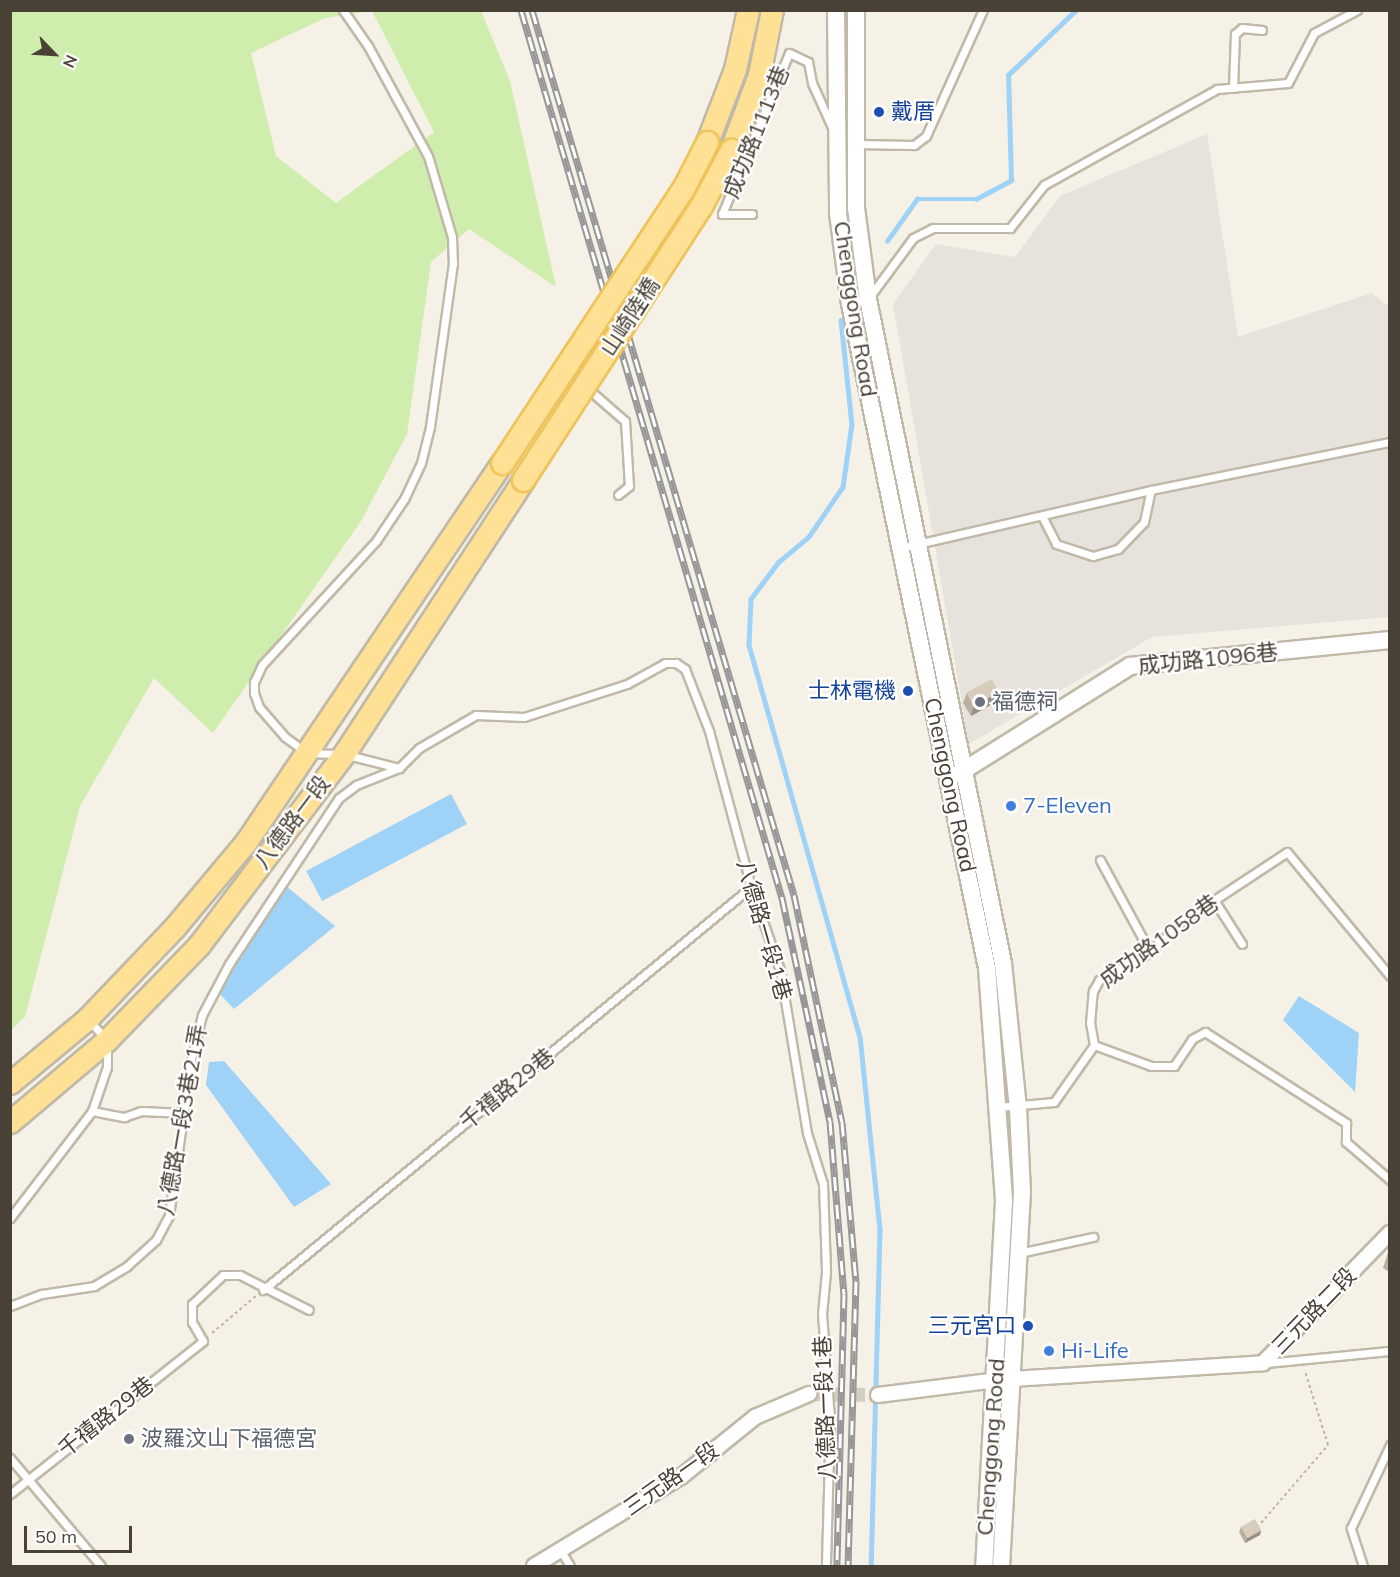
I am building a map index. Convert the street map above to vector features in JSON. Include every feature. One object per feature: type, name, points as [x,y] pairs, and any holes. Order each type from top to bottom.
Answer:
[{"type":"main road","name":"山崎陸橋","points":[[502,463],[683,189],[707,142],[735,69],[748,10]]},
{"type":"main road","name":"山崎陸橋","points":[[523,480],[701,206],[731,150],[759,75],[772,10]]},
{"type":"main road","name":"八德路一段","points":[[10,1083],[87,1019],[174,928],[232,860],[307,753],[502,463]]},
{"type":"main road","name":"八德路一段","points":[[10,1122],[107,1040],[199,945],[344,754],[523,480]]},
{"type":"street","name":"Chenggong Road","points":[[836,10],[838,213],[850,304],[987,968],[1004,1201],[1001,1566]]},
{"type":"street","name":"Chenggong Road","points":[[856,10],[856,208],[868,299],[966,771],[1003,963],[1018,1108],[1022,1192],[1019,1253],[984,1566]]},
{"type":"street","name":"成功路1096巷","points":[[949,777],[966,771],[1130,666],[1389,640]]},
{"type":"street","name":"三元路二段","points":[[1004,1381],[1263,1363],[1389,1233]]},
{"type":"street","points":[[878,1395],[1004,1381]]},
{"type":"street","name":"三元路一段","points":[[534,1566],[682,1476],[755,1417],[808,1394]]},
{"type":"lane","points":[[343,10],[368,46],[428,156],[450,228],[453,263],[430,427],[421,463],[404,499],[393,522],[262,664],[254,682],[259,707],[285,737],[307,753],[344,754],[399,768]]},
{"type":"lane","points":[[838,140],[856,144],[914,145],[926,136],[983,10]]},
{"type":"lane","points":[[850,304],[868,299],[913,238],[933,228],[1010,228],[1044,185],[1217,90],[1288,83],[1314,33],[1357,10]]},
{"type":"lane","points":[[1233,88],[1234,34],[1242,28],[1262,30]]},
{"type":"lane","name":"成功路1113巷","points":[[752,214],[722,214],[789,53],[808,62],[812,82],[838,140]]},
{"type":"lane","points":[[585,387],[625,421],[629,486],[618,495]]},
{"type":"lane","points":[[900,548],[1151,490],[1389,442]]},
{"type":"lane","points":[[1042,516],[1056,544],[1093,556],[1118,549],[1144,522],[1151,490]]},
{"type":"lane","name":"八德路一段1巷","points":[[399,768],[419,748],[476,715],[524,717],[627,684],[665,663],[676,663],[684,669],[709,730],[751,887],[780,970],[807,1133],[823,1184],[826,1272],[822,1314],[831,1419],[826,1566]]},
{"type":"lane","name":"八德路一段3巷21弄","points":[[10,1306],[42,1294],[94,1286],[127,1266],[156,1240],[168,1216],[191,1059],[202,1015],[229,964],[339,798],[356,786],[399,768]]},
{"type":"lane","name":"成功路1058巷","points":[[1094,1045],[1090,1023],[1093,991],[1099,981],[1150,952],[1184,920],[1287,852],[1389,976]]},
{"type":"lane","points":[[1100,860],[1150,952]]},
{"type":"lane","name":"千禧路29巷","points":[[263,1290],[751,887]]},
{"type":"lane","points":[[1214,900],[1242,944]]},
{"type":"lane","points":[[10,1218],[92,1111],[107,1067],[107,1040],[87,1019]]},
{"type":"lane","points":[[998,1107],[1018,1108],[1054,1102],[1094,1045],[1151,1065],[1174,1066],[1192,1039],[1205,1032],[1346,1123],[1346,1142],[1389,1180]]},
{"type":"lane","points":[[92,1111],[124,1117],[141,1111],[184,1113]]},
{"type":"lane","points":[[1019,1253],[1093,1237]]},
{"type":"lane","points":[[203,1341],[189,1314],[192,1304],[211,1283],[223,1275],[240,1275],[263,1290],[309,1310]]},
{"type":"lane","name":"千禧路29巷","points":[[10,1494],[203,1341]]},
{"type":"lane","points":[[1263,1363],[1389,1351]]},
{"type":"lane","points":[[1363,1566],[1352,1528],[1389,1445]]},
{"type":"lane","points":[[10,1458],[101,1566]]},
{"type":"lane","points":[[561,1551],[570,1566]]},
{"type":"path","points":[[203,1341],[263,1290]]},
{"type":"path","points":[[1261,1523],[1328,1445],[1302,1360]]},
{"type":"shaded area","points":[[1207,134],[1238,337],[1372,293],[1389,307],[1389,617],[1152,637],[969,744],[893,304],[936,244],[1015,257],[1060,196]]},
{"type":"green space","points":[[11,11],[372,11],[481,11],[510,81],[556,287],[469,229],[431,262],[407,434],[361,521],[213,733],[154,678],[80,806],[25,1017],[11,1030]],"holes":[[[372,11],[434,132],[336,203],[276,156],[251,53],[325,18]]]},
{"type":"water","points":[[451,794],[467,824],[322,901],[306,871]]},
{"type":"water","points":[[286,886],[335,926],[234,1009],[214,988]]},
{"type":"water","points":[[1299,996],[1359,1033],[1355,1092],[1283,1020]]},
{"type":"water","points":[[224,1061],[331,1184],[294,1207],[206,1085],[209,1062]]},
{"type":"building","points":[[992,679],[999,692],[973,706],[966,693]]},
{"type":"building","points":[[1255,1519],[1261,1530],[1247,1538],[1241,1527]]},
{"type":"waterway","points":[[887,241],[917,199],[976,199],[1011,180],[1008,75],[1076,10]]},
{"type":"waterway","points":[[841,320],[852,424],[843,487],[809,537],[779,562],[751,599],[749,645],[860,1036],[880,1230],[871,1566]]},
{"type":"tunnel","points":[[809,1394],[878,1395]]},
{"type":"railway","points":[[521,10],[782,898],[830,1121],[844,1294],[837,1566]]},
{"type":"railway","points":[[532,10],[794,895],[842,1122],[856,1281],[848,1566]]},
{"type":"place","name":"戴厝","points":[[879,112]]},
{"type":"place","name":"士林電機","points":[[908,691]]},
{"type":"place","name":"福德祠","points":[[980,702]]},
{"type":"place","name":"7-Eleven","points":[[1011,806]]},
{"type":"place","name":"三元宮口","points":[[1028,1326]]},
{"type":"place","name":"Hi-Life","points":[[1049,1351]]},
{"type":"place","name":"波羅汶山下福德宮","points":[[129,1439]]}]
